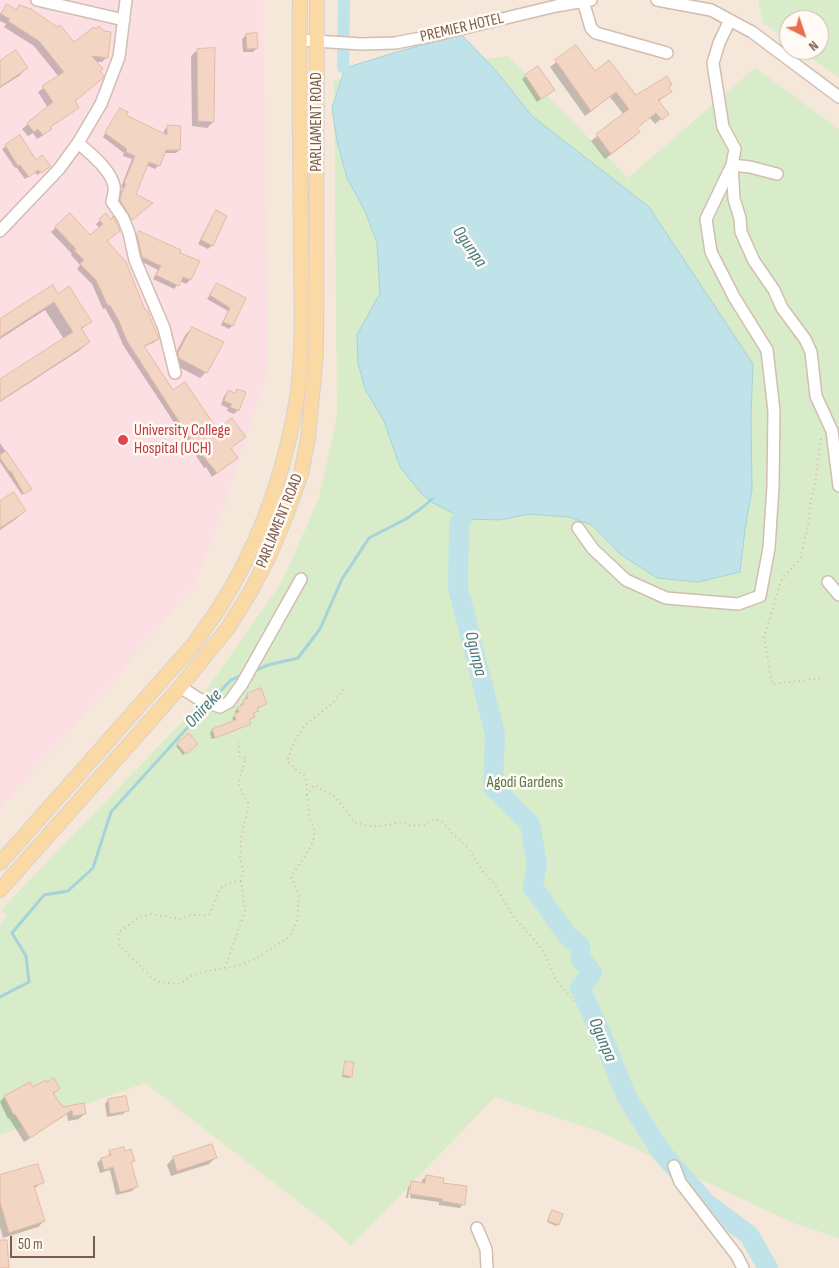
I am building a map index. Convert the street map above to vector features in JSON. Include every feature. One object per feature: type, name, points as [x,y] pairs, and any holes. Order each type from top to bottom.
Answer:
[{"type":"main road","name":"PARLIAMENT ROAD","points":[[0,863],[192,645],[219,608],[259,533],[285,456],[294,414],[299,374],[301,332],[300,0]]},
{"type":"main road","name":"PARLIAMENT ROAD","points":[[0,890],[180,686],[228,628],[252,589],[271,552],[301,474],[313,403],[316,355],[317,0]]},
{"type":"street","points":[[37,0],[124,20]]},
{"type":"street","points":[[0,231],[60,169],[101,104],[119,57],[127,0]]},
{"type":"street","points":[[657,0],[712,5],[730,20],[752,32],[839,97]]},
{"type":"street","points":[[587,1],[591,28],[596,33],[667,53]]},
{"type":"street","name":"PREMIER HOTEL","points":[[300,40],[317,40],[337,44],[395,43],[556,6],[587,1]]},
{"type":"street","points":[[730,20],[719,43],[713,63],[723,127],[735,149],[732,165],[734,199],[740,218],[741,232],[754,261],[774,290],[778,301],[805,339],[811,352],[816,396],[832,431],[839,486]]},
{"type":"street","points":[[78,143],[94,156],[114,186],[112,202],[123,218],[141,276],[164,328],[175,373]]},
{"type":"street","points":[[732,165],[750,167],[777,174]]},
{"type":"street","points":[[578,528],[593,549],[626,580],[666,598],[738,604],[760,596],[770,548],[773,486],[774,411],[767,350],[734,296],[711,252],[706,219],[732,165]]},
{"type":"street","points":[[180,686],[200,699],[220,707],[229,702],[242,684],[300,579]]},
{"type":"street","points":[[828,582],[839,595]]},
{"type":"street","points":[[674,1166],[680,1182],[737,1256],[743,1268]]},
{"type":"street","points":[[477,1228],[486,1249],[486,1268]]},
{"type":"path","points":[[824,678],[772,684],[764,637],[782,578],[800,560],[819,462],[820,441],[829,424]]},
{"type":"path","points":[[241,881],[230,882],[221,887],[209,915],[191,915],[181,919],[151,914],[139,917],[118,933],[120,946],[150,977],[159,982],[180,984],[191,976],[202,972],[225,968],[255,959],[289,937],[297,922],[299,895],[291,876],[307,852],[314,830],[309,817],[306,777],[296,770],[288,760],[296,737],[305,725],[339,698],[345,686]]},
{"type":"path","points":[[225,968],[245,911],[241,881],[243,870],[240,858],[241,838],[249,806],[238,784],[246,758],[238,756],[239,742]]},
{"type":"path","points":[[307,795],[314,785],[334,796],[354,822],[368,826],[381,826],[392,822],[401,822],[411,826],[424,825],[434,819],[443,822],[450,832],[469,850],[483,872],[494,883],[512,915],[543,950],[554,977],[577,1006]]},
{"type":"shaded area","name":"Agodi Gardens","points":[[0,0],[839,0],[839,1268],[0,1268]]},
{"type":"shaded area","name":"University College Hospital (UCH)","points":[[0,0],[263,0],[268,370],[223,510],[195,583],[82,718],[0,809]]},
{"type":"green space","points":[[758,0],[839,0],[839,78],[815,60],[829,60],[829,10],[779,10],[779,35],[763,23]]},
{"type":"green space","name":"Agodi Gardens","points":[[508,56],[628,178],[755,68],[839,129],[839,1238],[791,1222],[598,1131],[495,1097],[351,1246],[330,1226],[145,1083],[0,1135],[0,924],[7,916],[1,910],[188,716],[282,582],[319,498],[337,416],[334,80]]},
{"type":"water","points":[[462,35],[497,72],[532,116],[649,207],[753,364],[751,416],[752,489],[740,572],[698,582],[657,578],[620,554],[592,525],[569,517],[528,514],[500,520],[465,519],[433,503],[421,493],[400,467],[384,421],[365,389],[358,363],[357,335],[380,293],[377,243],[365,211],[347,178],[337,141],[332,108],[345,68],[403,50]]},
{"type":"building","points":[[7,4],[16,10],[19,5],[31,9],[57,27],[60,25],[74,42],[94,27],[95,29],[99,26],[104,31],[111,32],[108,58],[92,56],[103,69],[100,71],[104,76],[103,78],[75,101],[79,108],[50,127],[52,129],[43,135],[38,129],[34,132],[27,123],[53,102],[42,86],[64,72],[39,41],[8,21],[10,19],[1,14]]},
{"type":"building","points":[[257,33],[258,48],[247,49],[246,34]]},
{"type":"building","points":[[576,45],[595,71],[609,60],[636,95],[667,76],[672,85],[669,87],[672,92],[658,100],[669,114],[662,120],[656,113],[637,128],[640,132],[611,154],[596,134],[629,109],[616,92],[591,111],[555,60]]},
{"type":"building","points":[[215,48],[214,122],[198,121],[197,49]]},
{"type":"building","points":[[16,50],[28,68],[0,87],[0,61]]},
{"type":"building","points":[[538,66],[555,90],[541,99],[525,75]]},
{"type":"building","points":[[120,108],[128,112],[126,115],[167,135],[167,125],[181,126],[180,150],[166,150],[160,166],[149,162],[136,194],[153,203],[132,220],[120,200],[126,184],[124,183],[135,156],[126,152],[127,149],[105,133]]},
{"type":"building","points":[[20,135],[36,160],[42,155],[51,166],[41,173],[38,170],[29,177],[20,165],[18,166],[5,145]]},
{"type":"building","points":[[216,210],[227,216],[213,246],[201,240]]},
{"type":"building","points":[[70,213],[90,235],[103,224],[99,219],[106,213],[111,220],[113,216],[120,231],[107,241],[126,262],[159,339],[144,346],[173,390],[185,382],[217,429],[232,418],[246,437],[231,448],[238,458],[217,473],[195,446],[127,341],[119,321],[110,305],[108,306],[96,280],[80,264],[84,260],[55,227]]},
{"type":"building","points":[[139,231],[181,250],[180,253],[200,261],[191,280],[183,277],[179,286],[156,275],[161,266],[142,257],[137,235]]},
{"type":"building","points":[[217,283],[246,298],[233,326],[223,322],[230,308],[210,295]]},
{"type":"building","points":[[53,285],[58,294],[69,286],[92,322],[81,328],[90,342],[0,401],[0,379],[73,332],[54,302],[0,337],[0,319]]},
{"type":"building","points":[[192,327],[224,342],[207,373],[179,358],[178,353]]},
{"type":"building","points":[[237,389],[246,392],[239,411],[230,407],[232,404],[224,401],[228,390],[235,393]]},
{"type":"building","points":[[6,451],[32,489],[24,494],[11,471],[0,458],[0,455]]},
{"type":"building","points":[[14,492],[26,511],[0,528],[0,501]]},
{"type":"building","points":[[261,688],[267,704],[257,708],[259,711],[253,713],[255,717],[249,720],[251,724],[215,738],[212,729],[236,720],[234,714],[239,712],[237,708],[244,704],[242,701],[248,698],[247,694]]},
{"type":"building","points":[[189,733],[198,744],[186,754],[177,744]]},
{"type":"building","points":[[345,1061],[354,1062],[352,1077],[343,1075]]},
{"type":"building","points":[[54,1078],[60,1089],[53,1093],[63,1107],[84,1103],[86,1114],[73,1116],[72,1110],[30,1138],[4,1096],[30,1082],[33,1087]]},
{"type":"building","points":[[126,1096],[129,1111],[110,1114],[108,1099]]},
{"type":"building","points":[[212,1144],[217,1158],[177,1171],[173,1157]]},
{"type":"building","points":[[124,1147],[125,1151],[131,1149],[135,1161],[131,1162],[138,1187],[120,1192],[113,1167],[104,1170],[101,1158],[111,1155],[109,1151]]},
{"type":"building","points":[[38,1164],[44,1183],[34,1186],[45,1221],[9,1233],[0,1202],[0,1175]]},
{"type":"building","points":[[426,1175],[444,1178],[443,1183],[467,1186],[465,1205],[442,1201],[443,1199],[410,1194],[411,1181],[425,1183]]},
{"type":"building","points":[[552,1210],[563,1214],[559,1225],[548,1221]]},
{"type":"building","points":[[0,1240],[7,1240],[9,1268],[0,1268]]},
{"type":"waterway","name":"Ogunpa","points":[[343,67],[344,0]]},
{"type":"waterway","name":"Ogunpa","points":[[473,492],[459,526],[458,588],[495,734],[493,787],[530,824],[537,864],[533,887],[567,935],[580,946],[581,959],[592,973],[580,988],[601,1033],[626,1096],[662,1153],[706,1203],[749,1235],[768,1268]]},
{"type":"waterway","name":"Onireke","points":[[254,671],[268,665],[298,658],[320,629],[342,579],[369,538],[406,519],[432,499]]},
{"type":"waterway","name":"Onireke","points":[[212,700],[231,680],[243,675]]},
{"type":"waterway","name":"Onireke","points":[[0,997],[29,982],[26,956],[12,933],[44,895],[68,891],[93,868],[111,812],[208,705]]},
{"type":"place","name":"University College Hospital (UCH)","points":[[123,440]]}]
